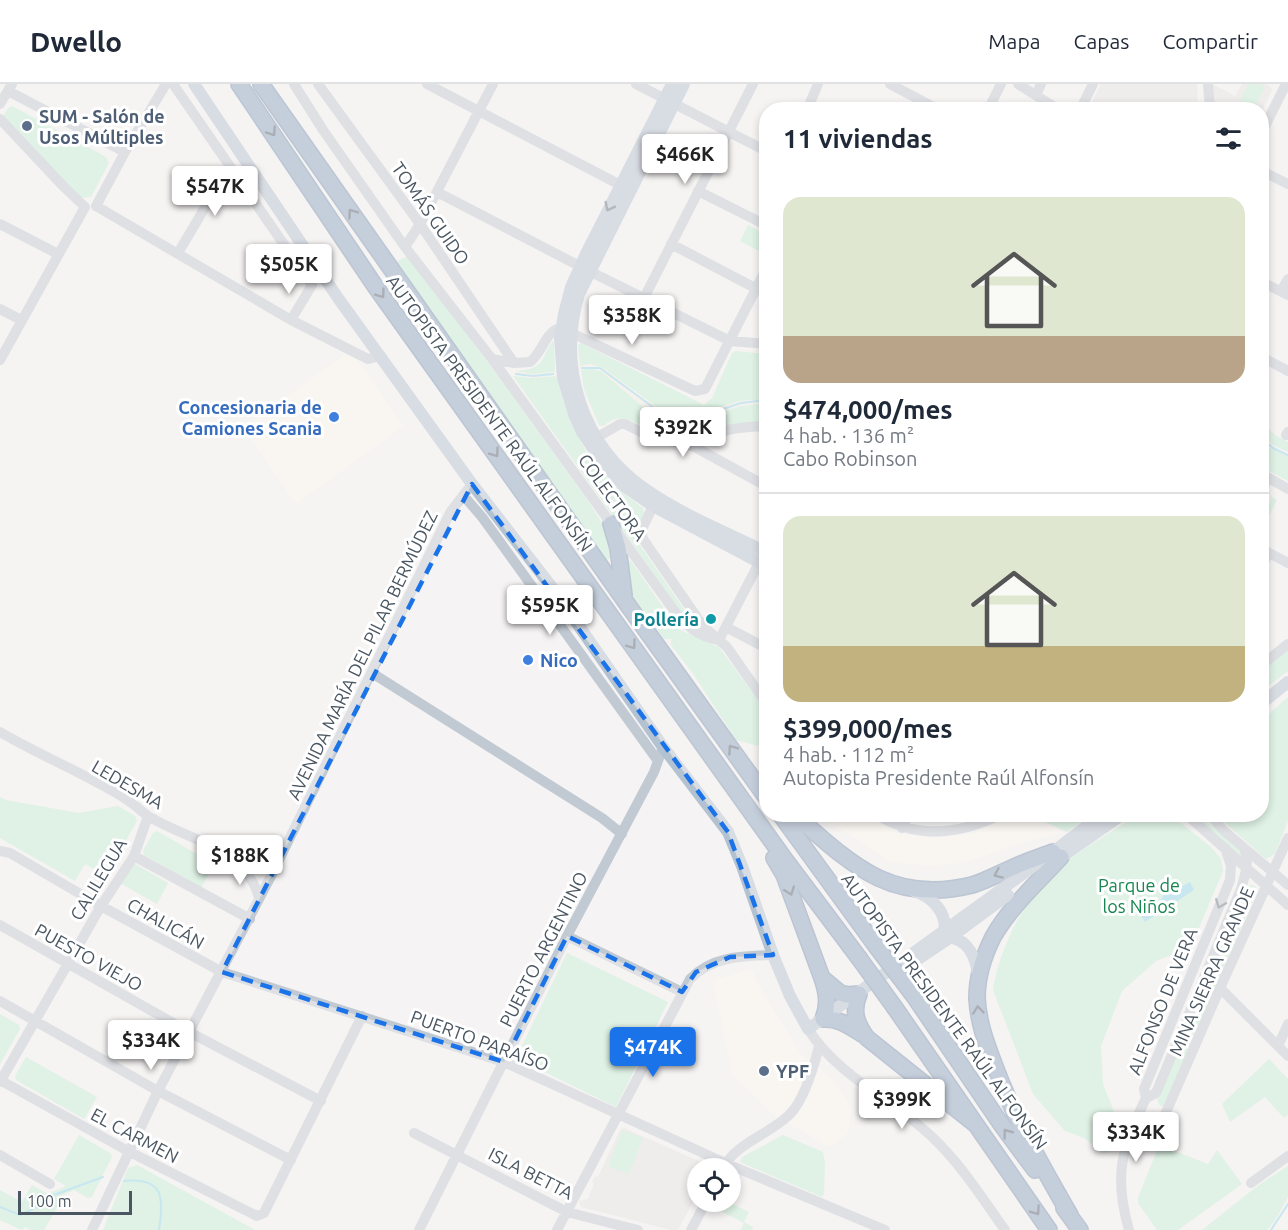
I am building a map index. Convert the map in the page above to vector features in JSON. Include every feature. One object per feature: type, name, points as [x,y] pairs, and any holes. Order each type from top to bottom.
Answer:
[{"type":"highway","name":"AUTOPISTA PRESIDENTE RAÚL ALFONSÍN","points":[[239,84],[375,286],[759,820]]},
{"type":"highway","name":"AUTOPISTA PRESIDENTE RAÚL ALFONSÍN","points":[[261,84],[625,601],[759,783]]},
{"type":"highway","points":[[611,524],[618,548],[625,601]]},
{"type":"highway","points":[[684,717],[688,732],[759,831],[784,874],[822,978],[827,1001],[823,1019],[833,1018],[843,1022],[867,1038],[975,1124]]},
{"type":"highway","name":"AUTOPISTA PRESIDENTE RAÚL ALFONSÍN","points":[[761,822],[859,957],[1049,1230]]},
{"type":"highway","name":"AUTOPISTA PRESIDENTE RAÚL ALFONSÍN","points":[[786,822],[914,996],[1003,1127],[1080,1230]]},
{"type":"highway","points":[[804,822],[862,870],[912,890],[943,891],[974,884],[1057,855]]},
{"type":"highway","points":[[1057,855],[998,929],[979,975],[977,997],[980,1021],[994,1065],[1020,1126],[1070,1215]]},
{"type":"highway","points":[[822,978],[840,993],[859,994],[855,1014],[867,1038]]},
{"type":"main road","points":[[194,84],[303,248],[472,483],[554,590],[663,747],[728,832],[772,955],[808,1029],[1057,855],[1111,822]]},
{"type":"main road","points":[[669,101],[672,84]]},
{"type":"main road","points":[[684,84],[669,101],[585,269],[566,330],[560,363],[574,414],[582,432],[590,446],[623,485],[653,506],[759,553]]},
{"type":"main road","points":[[566,330],[575,389],[581,408],[596,438],[619,467],[644,488],[670,504],[759,553]]},
{"type":"main road","points":[[1269,697],[1288,682]]},
{"type":"main road","points":[[1057,855],[1093,822]]},
{"type":"main road","points":[[912,890],[927,896],[940,910],[942,937]]},
{"type":"main road","points":[[942,937],[963,942],[970,949],[975,957],[979,975]]},
{"type":"street","points":[[0,360],[58,254],[91,206],[166,84]]},
{"type":"street","points":[[172,84],[312,285],[291,320]]},
{"type":"street","name":"COLECTORA","points":[[294,84],[323,130],[405,247],[492,359],[683,622],[692,631],[719,640]]},
{"type":"street","points":[[427,84],[625,188]]},
{"type":"street","points":[[405,247],[420,224],[493,84]]},
{"type":"street","points":[[636,84],[759,147]]},
{"type":"street","points":[[644,298],[753,84]]},
{"type":"street","points":[[810,102],[818,84]]},
{"type":"street","points":[[890,84],[924,102]]},
{"type":"street","points":[[992,102],[1001,84]]},
{"type":"street","points":[[1018,84],[1047,102]]},
{"type":"street","points":[[1036,95],[1041,84]]},
{"type":"street","points":[[1084,102],[1093,84]]},
{"type":"street","points":[[1208,84],[1209,102]]},
{"type":"street","points":[[1269,119],[1287,84]]},
{"type":"street","name":"TOMÁS GUIDO","points":[[322,86],[420,224],[514,363]]},
{"type":"street","points":[[0,104],[10,88],[125,152]]},
{"type":"street","points":[[0,119],[64,187],[91,206],[178,253],[291,320],[368,359],[381,356]]},
{"type":"street","points":[[178,253],[229,167]]},
{"type":"street","points":[[1269,174],[1288,184]]},
{"type":"street","points":[[698,191],[759,222]]},
{"type":"street","points":[[437,192],[730,341],[759,343]]},
{"type":"street","points":[[0,224],[58,254]]},
{"type":"street","points":[[671,244],[757,289]]},
{"type":"street","points":[[1269,285],[1285,293],[1288,279]]},
{"type":"street","points":[[492,359],[514,363],[530,362],[541,350],[550,332],[566,330],[695,391],[705,389],[759,285]]},
{"type":"street","points":[[0,309],[21,320]]},
{"type":"street","points":[[1269,361],[1288,371]]},
{"type":"street","points":[[596,438],[620,424],[625,424],[650,436],[693,446],[759,482]]},
{"type":"street","points":[[693,446],[705,436],[743,427],[759,426]]},
{"type":"street","points":[[1269,478],[1288,489]]},
{"type":"street","name":"AVENIDA MARÍA DEL PILAR BERMÚDEZ","points":[[92,1230],[128,1151],[250,919],[451,511],[472,483]]},
{"type":"street","points":[[463,495],[482,517],[658,761]]},
{"type":"street","points":[[653,506],[641,531],[643,539],[703,626],[727,647],[759,693]]},
{"type":"street","points":[[1269,553],[1288,563]]},
{"type":"street","points":[[719,640],[759,567]]},
{"type":"street","points":[[726,627],[759,644]]},
{"type":"street","points":[[1269,659],[1288,644]]},
{"type":"street","points":[[372,673],[602,818],[622,834]]},
{"type":"street","name":"LEDESMA","points":[[2,737],[127,800],[148,816],[209,844],[239,865],[251,878],[259,898]]},
{"type":"street","name":"PUERTO ARGENTINO","points":[[418,1230],[567,936],[622,834],[663,747]]},
{"type":"street","name":"CALILEGUA","points":[[0,1081],[101,906],[134,856],[148,816]]},
{"type":"street","points":[[891,822],[902,828],[918,831],[959,830],[984,822]]},
{"type":"street","points":[[902,828],[905,822]]},
{"type":"street","points":[[1195,822],[1246,870],[1288,905]]},
{"type":"street","points":[[1217,822],[1288,885]]},
{"type":"street","name":"MINA SIERRA GRANDE","points":[[1164,1117],[1288,838]]},
{"type":"street","name":"ALFONSO DE VERA","points":[[1224,848],[1231,866],[1230,880],[1144,1089],[1146,1098],[1156,1093],[1241,889],[1246,870]]},
{"type":"street","points":[[1244,848],[1247,855],[1246,870]]},
{"type":"street","name":"CHALICÁN","points":[[0,851],[10,852],[101,906],[222,972]]},
{"type":"street","points":[[134,856],[250,919]]},
{"type":"street","name":"PUESTO VIEJO","points":[[0,925],[189,1032],[321,1101]]},
{"type":"street","points":[[567,936],[682,992]]},
{"type":"street","points":[[557,1230],[690,979],[696,972],[730,957],[772,955]]},
{"type":"street","name":"PUERTO PARAÍSO","points":[[222,972],[504,1062],[619,1113],[708,1158]]},
{"type":"street","points":[[1220,988],[1288,1056]]},
{"type":"street","points":[[0,1001],[158,1091],[291,1160],[362,1016]]},
{"type":"street","points":[[1278,1046],[1288,1024]]},
{"type":"street","points":[[808,1029],[819,1046],[833,1060],[921,1127],[944,1148],[1005,1230]]},
{"type":"street","points":[[732,1158],[746,1145],[789,1115],[813,1068],[819,1046]]},
{"type":"street","name":"EL CARMEN","points":[[0,1081],[128,1151],[257,1216],[264,1213],[291,1160]]},
{"type":"street","points":[[1129,1230],[1120,1177],[1122,1158],[1129,1134],[1146,1098]]},
{"type":"street","name":"ISLA BETTA","points":[[414,1133],[567,1212],[638,1230]]},
{"type":"street","points":[[0,1155],[50,1184]]},
{"type":"street","points":[[1251,1183],[1288,1156]]},
{"type":"street","name":"PUERTO PARAÍSO","points":[[741,1173],[885,1230]]},
{"type":"street","points":[[691,1230],[701,1212]]},
{"type":"highlighted area","points":[[472,484],[728,832],[773,955],[730,957],[696,972],[682,992],[567,936],[504,1062],[222,972]]},
{"type":"shaded area","points":[[1101,84],[1197,84],[1198,102],[1092,102]]},
{"type":"shaded area","points":[[1212,84],[1235,96],[1242,84],[1266,84],[1272,90],[1266,102],[1211,102]]},
{"type":"shaded area","points":[[344,355],[357,360],[404,426],[296,504],[243,428]]},
{"type":"shaded area","points":[[828,822],[878,822],[898,834],[936,838],[973,833],[997,822],[1041,822],[1063,832],[1012,846],[968,862],[931,866],[891,862]]},
{"type":"shaded area","points":[[746,969],[753,972],[801,1054],[828,1075],[844,1095],[851,1111],[848,1133],[830,1147],[775,1116],[732,1075],[713,982]]},
{"type":"shaded area","points":[[624,1128],[692,1158],[687,1158],[688,1212],[678,1230],[581,1207],[579,1201],[588,1199],[594,1184],[592,1182],[595,1176],[598,1177],[620,1130]]},
{"type":"green space","points":[[1248,84],[1259,84],[1265,87],[1258,102],[1240,100]]},
{"type":"green space","points":[[12,106],[106,157],[109,163],[91,197],[78,198],[2,118]]},
{"type":"green space","points":[[748,225],[759,231],[759,251],[740,241]]},
{"type":"green space","points":[[407,256],[586,498],[604,526],[612,553],[611,558],[607,560],[602,556],[392,264]]},
{"type":"green space","points":[[554,341],[555,372],[532,374],[516,371],[539,364]]},
{"type":"green space","points":[[581,343],[704,405],[712,398],[732,353],[735,351],[759,353],[759,400],[740,401],[709,411],[702,412],[695,408],[665,413],[603,368],[590,364],[580,366],[578,345]]},
{"type":"green space","points":[[589,368],[601,371],[661,422],[694,412],[709,415],[741,406],[759,404],[759,426],[689,440],[655,432],[625,419],[611,421],[604,426],[599,425],[584,389],[581,370]]},
{"type":"green space","points":[[513,376],[532,378],[556,376],[570,418],[586,451],[609,479],[643,508],[644,514],[634,534],[637,541],[699,631],[692,627]]},
{"type":"green space","points":[[1269,429],[1288,442],[1288,452],[1269,441]]},
{"type":"green space","points":[[1269,446],[1288,456],[1288,481],[1269,471]]},
{"type":"green space","points":[[1270,496],[1277,500],[1269,515],[1269,504]]},
{"type":"green space","points":[[628,560],[631,561],[678,629],[719,647],[759,701],[759,746],[736,740],[694,675],[671,645],[671,639],[664,639],[629,591],[625,563]]},
{"type":"green space","points":[[1288,649],[1288,671],[1269,686],[1269,666]]},
{"type":"green space","points":[[1288,697],[1288,821],[1275,854],[1266,859],[1224,822],[1269,822],[1269,714]]},
{"type":"green space","points":[[0,797],[79,813],[118,806],[135,816],[137,821],[106,876],[85,864],[75,881],[0,838]]},
{"type":"green space","points":[[1045,822],[1081,822],[1067,832]]},
{"type":"green space","name":"Parque de los Niños","points":[[1126,822],[1180,822],[1211,847],[1221,859],[1223,871],[1191,947],[1156,961],[1122,991],[1101,1046],[1103,1084],[1117,1119],[1117,1131],[1110,1152],[1103,1153],[1084,1138],[1065,1131],[1033,1094],[993,990],[1000,959],[1024,908],[1045,879],[1076,855]]},
{"type":"green space","points":[[1200,822],[1207,822],[1241,851],[1241,859]]},
{"type":"green space","points":[[157,831],[214,864],[201,888],[144,855],[143,851],[153,833]]},
{"type":"green space","points":[[135,864],[168,883],[157,904],[120,883],[131,865]]},
{"type":"green space","points":[[1250,885],[1255,886],[1257,890],[1165,1106],[1160,1106],[1157,1100],[1193,1019],[1197,1019],[1207,996],[1204,991],[1208,980]]},
{"type":"green space","points":[[567,953],[668,1002],[616,1107],[516,1058]]},
{"type":"green space","points":[[0,1014],[19,1025],[20,1029],[0,1064]]},
{"type":"green space","points":[[26,1057],[97,1097],[84,1119],[16,1080],[15,1076]]},
{"type":"green space","points":[[1269,1059],[1288,1079],[1288,1115],[1284,1118],[1265,1097],[1230,1122],[1222,1104]]},
{"type":"green space","points":[[622,1130],[643,1138],[629,1174],[608,1166]]},
{"type":"green space","points":[[79,1135],[110,1153],[112,1157],[92,1197],[88,1198],[74,1190],[56,1198],[61,1201],[44,1230],[31,1230],[25,1227],[22,1230],[0,1220],[0,1190],[22,1202],[32,1185],[48,1194],[66,1186],[54,1179]]},
{"type":"green space","points":[[783,1135],[823,1152],[824,1194],[822,1197],[741,1162],[742,1157]]},
{"type":"green space","points":[[1159,1145],[1208,1164],[1217,1150],[1242,1184],[1178,1230],[1157,1230],[1138,1203],[1138,1198]]},
{"type":"green space","points":[[137,1165],[255,1230],[103,1230],[128,1168]]},
{"type":"green space","points":[[1288,1166],[1288,1197],[1267,1230],[1202,1230],[1260,1184]]},
{"type":"green space","points":[[741,1208],[749,1212],[744,1222],[753,1227],[752,1230],[741,1230],[744,1223],[723,1212],[741,1212]]},
{"type":"sand","points":[[590,364],[603,368],[665,413],[695,408],[702,412],[709,411],[740,401],[759,400],[759,404],[742,405],[706,416],[694,413],[661,422],[601,371],[589,368],[581,370],[580,366]]},
{"type":"sand","points":[[516,371],[532,374],[555,372],[556,376],[532,378],[513,375]]},
{"type":"water","points":[[1190,882],[1194,890],[1145,922],[1140,914],[1161,900],[1164,895]]},
{"type":"waterway","points":[[582,368],[600,368],[665,416],[694,411],[708,414],[741,403],[759,401]]},
{"type":"waterway","points":[[516,374],[533,376],[553,374]]},
{"type":"waterway","points":[[1269,444],[1288,455]]},
{"type":"waterway","points":[[0,1207],[20,1215],[39,1206],[51,1196],[103,1177]]},
{"type":"waterway","points":[[124,1181],[147,1182],[154,1186],[161,1199],[159,1230]]},
{"type":"waterway","points":[[1271,1230],[1288,1204]]},
{"type":"place","name":"SUM - Salón de Usos Múltiples","points":[[27,126]]},
{"type":"place","name":"Concesionaria de Camiones Scania","points":[[334,417]]},
{"type":"place","name":"Pollería","points":[[711,619]]},
{"type":"place","name":"Nico","points":[[528,660]]},
{"type":"place","name":"YPF","points":[[764,1071]]}]
